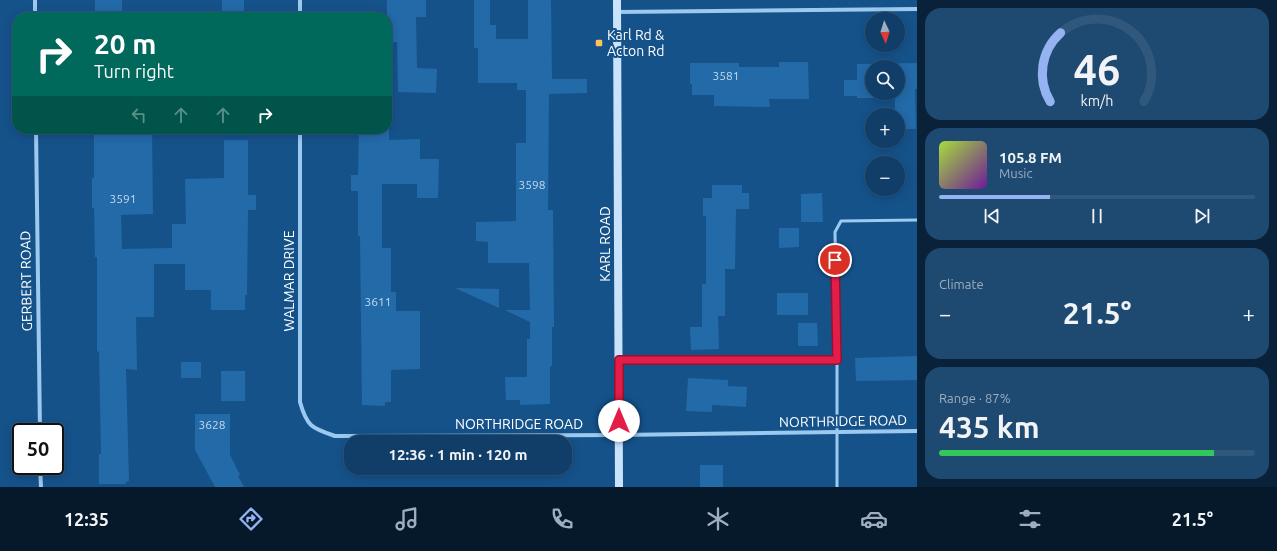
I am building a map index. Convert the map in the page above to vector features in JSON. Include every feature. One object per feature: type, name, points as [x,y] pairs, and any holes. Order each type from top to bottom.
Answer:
[{"type":"main road","name":"KARL ROAD","points":[[617,0],[619,487]]},
{"type":"street","points":[[35,0],[35,12]]},
{"type":"street","points":[[300,0],[300,12]]},
{"type":"street","points":[[617,12],[917,9]]},
{"type":"street","name":"GERBERT ROAD","points":[[36,134],[40,423]]},
{"type":"street","name":"WALMAR DRIVE","points":[[300,134],[300,402],[304,417],[314,429]]},
{"type":"street","name":"NORTHRIDGE ROAD","points":[[314,429],[335,436],[619,435],[917,431]]},
{"type":"street","points":[[40,475],[41,487]]},
{"type":"lane","points":[[837,487],[835,232],[840,221],[917,220]]},
{"type":"lane","points":[[619,360],[837,360]]},
{"type":"building","points":[[95,0],[122,0],[122,12],[95,12]]},
{"type":"building","points":[[222,0],[244,0],[244,12],[222,12]]},
{"type":"building","points":[[387,0],[426,0],[426,17],[416,17],[417,68],[437,69],[436,93],[398,92],[397,42],[392,42],[392,12],[387,12]]},
{"type":"building","points":[[474,0],[490,0],[490,25],[496,25],[496,39],[528,39],[528,0],[551,0],[552,79],[587,79],[587,93],[549,94],[548,210],[553,210],[554,327],[552,327],[550,404],[520,405],[520,400],[506,400],[505,377],[527,377],[527,339],[530,339],[530,322],[505,310],[530,310],[529,263],[488,263],[488,242],[476,241],[476,222],[516,221],[516,143],[526,143],[526,90],[517,90],[517,83],[478,83],[478,48],[474,48]]},
{"type":"building","points":[[779,62],[808,62],[809,99],[769,99],[770,107],[714,106],[714,95],[692,95],[692,84],[690,84],[690,63],[739,63],[739,67],[779,67]]},
{"type":"building","points":[[905,63],[917,63],[917,89],[915,89],[916,129],[905,129],[905,108],[895,108],[895,100],[905,100]]},
{"type":"building","points":[[857,64],[865,64],[865,98],[857,98],[857,96],[844,96],[844,80],[857,80]]},
{"type":"building","points":[[152,134],[153,214],[121,215],[122,249],[172,248],[172,224],[186,224],[185,179],[224,178],[224,140],[248,140],[248,195],[256,195],[256,210],[248,210],[247,295],[245,295],[245,310],[211,310],[211,290],[185,290],[185,264],[154,264],[154,317],[136,317],[137,370],[126,369],[129,481],[126,482],[126,484],[99,484],[99,454],[101,454],[99,351],[97,352],[97,257],[95,257],[94,208],[92,208],[94,135]]},
{"type":"building","points":[[359,134],[389,134],[389,140],[420,139],[420,159],[439,159],[438,198],[417,198],[417,184],[382,184],[382,248],[391,248],[391,292],[396,292],[396,311],[420,311],[420,369],[391,370],[391,402],[385,402],[385,406],[362,405],[358,191],[351,191],[351,175],[358,175]]},
{"type":"building","points":[[712,185],[742,185],[742,193],[749,193],[749,209],[736,209],[735,269],[725,269],[725,316],[718,316],[719,349],[691,350],[690,327],[702,327],[702,284],[706,284],[706,216],[703,216],[703,198],[712,198]]},
{"type":"building","points":[[822,193],[823,222],[801,222],[801,194]]},
{"type":"building","points":[[779,228],[799,228],[799,247],[779,248]]},
{"type":"building","points":[[455,288],[499,289],[499,308]]},
{"type":"building","points":[[777,293],[808,293],[808,315],[777,315]]},
{"type":"building","points":[[798,323],[817,323],[818,346],[798,346]]},
{"type":"building","points":[[917,356],[917,380],[856,381],[855,358]]},
{"type":"building","points":[[181,362],[201,362],[201,378],[181,378]]},
{"type":"building","points":[[221,371],[245,371],[245,401],[221,401]]},
{"type":"building","points":[[688,378],[728,380],[728,386],[747,387],[746,407],[712,405],[712,412],[686,411]]},
{"type":"building","points":[[195,414],[230,414],[230,455],[244,487],[215,487],[195,450]]},
{"type":"building","points":[[700,465],[723,465],[723,487],[700,487]]},
{"type":"place","name":"Karl Rd & Acton Rd","points":[[599,43]]},
{"type":"route","points":[[619,421],[619,360],[837,360],[835,260]]}]
